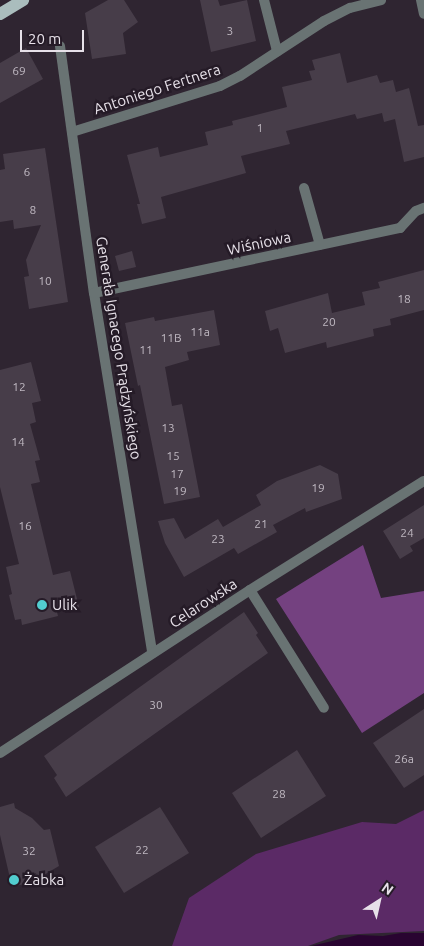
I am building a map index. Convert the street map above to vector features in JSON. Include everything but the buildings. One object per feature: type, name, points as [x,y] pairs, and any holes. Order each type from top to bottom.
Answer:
[{"type":"main road","points":[[0,14],[23,0]]},
{"type":"street","points":[[264,0],[277,51]]},
{"type":"street","name":"Antoniego Fertnera","points":[[72,132],[220,86],[240,76],[341,12],[381,0]]},
{"type":"street","points":[[420,0],[424,14]]},
{"type":"street","name":"Generała Ignacego Prądzyńskiego","points":[[60,46],[94,293],[152,654]]},
{"type":"street","points":[[304,188],[320,245]]},
{"type":"street","name":"Wiśniowa","points":[[94,293],[400,228],[416,210],[424,208]]},
{"type":"street","name":"Celarowska","points":[[0,753],[250,590],[424,482]]},
{"type":"street","points":[[250,590],[324,708]]},
{"type":"shaded area","points":[[363,545],[381,598],[424,591],[424,693],[362,733],[276,599]]},
{"type":"shaded area","points":[[424,810],[424,931],[339,935],[308,946],[172,946],[189,898],[256,854],[362,822],[396,824]]},
{"type":"shaded area","points":[[401,933],[424,933],[424,946],[311,946],[358,935],[383,936]]},
{"type":"place","name":"Ulik","points":[[42,605]]},
{"type":"place","name":"Żabka","points":[[14,880]]}]
